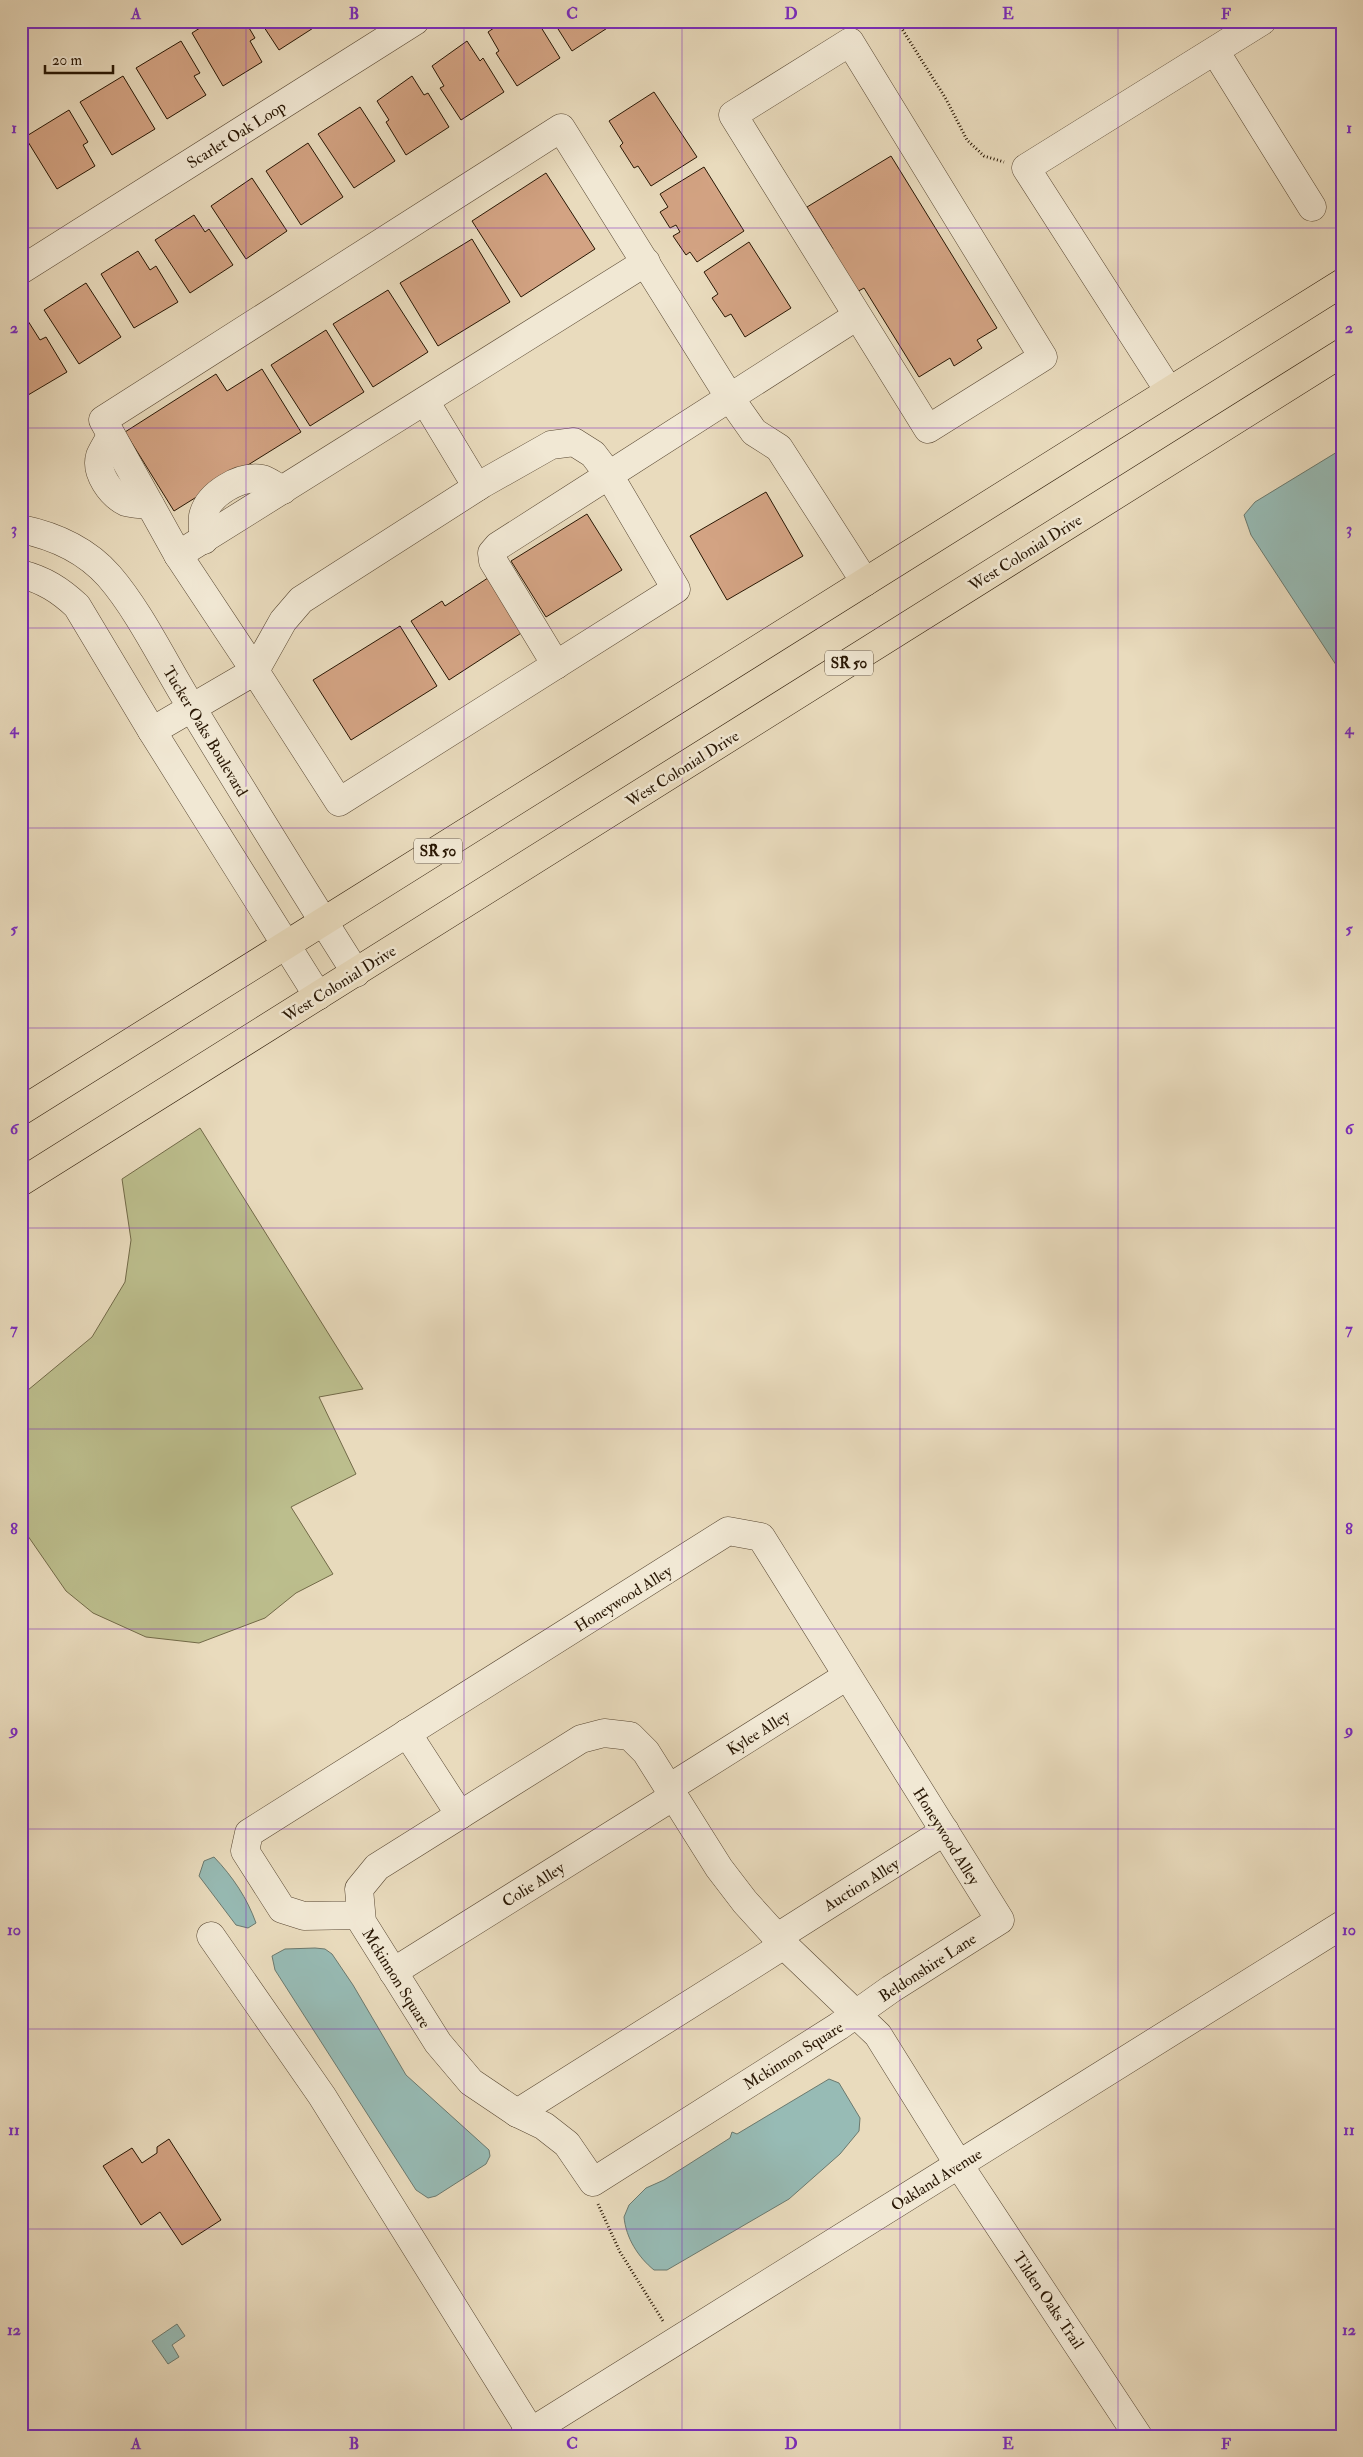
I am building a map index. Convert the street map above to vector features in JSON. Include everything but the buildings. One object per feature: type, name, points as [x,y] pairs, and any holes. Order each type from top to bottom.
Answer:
[{"type":"highway","name":"SR 50","points":[[21,1111],[1342,283]]},
{"type":"highway","name":"West Colonial Drive","points":[[21,1182],[1342,353]]},
{"type":"street","points":[[1169,391],[1026,168],[1262,21]]},
{"type":"street","name":"Scarlet Oak Loop","points":[[21,270],[410,23]]},
{"type":"street","points":[[850,42],[1043,357],[928,430],[857,316],[734,115],[850,42]]},
{"type":"street","points":[[1215,50],[1312,207]]},
{"type":"street","points":[[152,732],[255,671],[283,621],[301,600],[478,487],[551,445],[574,442],[587,449],[609,475],[676,589],[339,802],[255,671],[178,555],[103,420],[561,128],[730,398],[754,432],[779,448],[865,582]]},
{"type":"street","name":"Scarlet Oak Loop","points":[[21,254],[68,240]]},
{"type":"street","points":[[178,555],[646,262]]},
{"type":"street","points":[[556,665],[493,561],[492,553],[498,546],[857,316]]},
{"type":"street","points":[[425,401],[478,487]]},
{"type":"street","name":"Tucker Oaks Boulevard","points":[[21,529],[47,534],[74,547],[110,577],[131,606],[191,708],[356,973]]},
{"type":"street","points":[[21,574],[44,581],[60,590],[77,606],[152,732],[318,996]]},
{"type":"street","name":"Honeywood Alley","points":[[361,1915],[304,1916],[282,1909],[245,1851],[249,1832],[728,1532],[761,1537],[1000,1920]]},
{"type":"street","name":"Kylee Alley","points":[[672,1792],[847,1676]]},
{"type":"street","points":[[407,1733],[460,1815]]},
{"type":"street","name":"Mckinnon Square","points":[[856,2015],[593,2182],[567,2144],[544,2126],[518,2113],[471,2082],[438,2043],[362,1922],[359,1889],[377,1867],[581,1739],[604,1733],[630,1736],[646,1752],[719,1868],[745,1902],[780,1941],[878,2035],[959,2165]]},
{"type":"street","name":"Colie Alley","points":[[393,1972],[672,1792]]},
{"type":"street","name":"Auction Alley","points":[[518,2113],[944,1831]]},
{"type":"street","name":"Beldonshire Lane","points":[[856,2015],[891,1989],[1000,1920]]},
{"type":"street","name":"Oakland Avenue","points":[[527,2435],[1342,1925]]},
{"type":"street","points":[[211,1936],[322,2096],[527,2435]]},
{"type":"street","name":"Tilden Oaks Trail","points":[[959,2165],[1138,2436]]},
{"type":"path","points":[[897,21],[946,99],[967,140],[984,156],[1026,168]]},
{"type":"path","points":[[593,2182],[594,2197],[620,2252],[676,2341]]},
{"type":"green space","points":[[200,1128],[363,1389],[319,1397],[356,1474],[291,1507],[333,1574],[296,1593],[265,1618],[199,1643],[146,1637],[93,1613],[66,1591],[21,1526],[21,1401],[28,1390],[92,1337],[125,1282],[131,1240],[122,1179]]},
{"type":"water","points":[[1342,449],[1342,674],[1251,535],[1244,515],[1255,502]]},
{"type":"water","points":[[214,1857],[244,1896],[256,1923],[248,1928],[236,1925],[199,1876],[204,1861]]},
{"type":"water","points":[[285,1949],[325,1949],[332,1954],[353,1985],[406,2075],[489,2150],[490,2156],[486,2164],[436,2196],[428,2198],[416,2190],[275,1970],[272,1956]]},
{"type":"water","points":[[829,2079],[839,2083],[860,2118],[859,2131],[840,2154],[789,2199],[667,2270],[654,2270],[648,2265],[638,2253],[627,2232],[624,2217],[629,2205],[646,2188],[664,2180],[730,2138],[732,2132],[737,2134]]},
{"type":"water","points":[[177,2324],[185,2336],[172,2345],[179,2357],[168,2364],[152,2341]]}]
